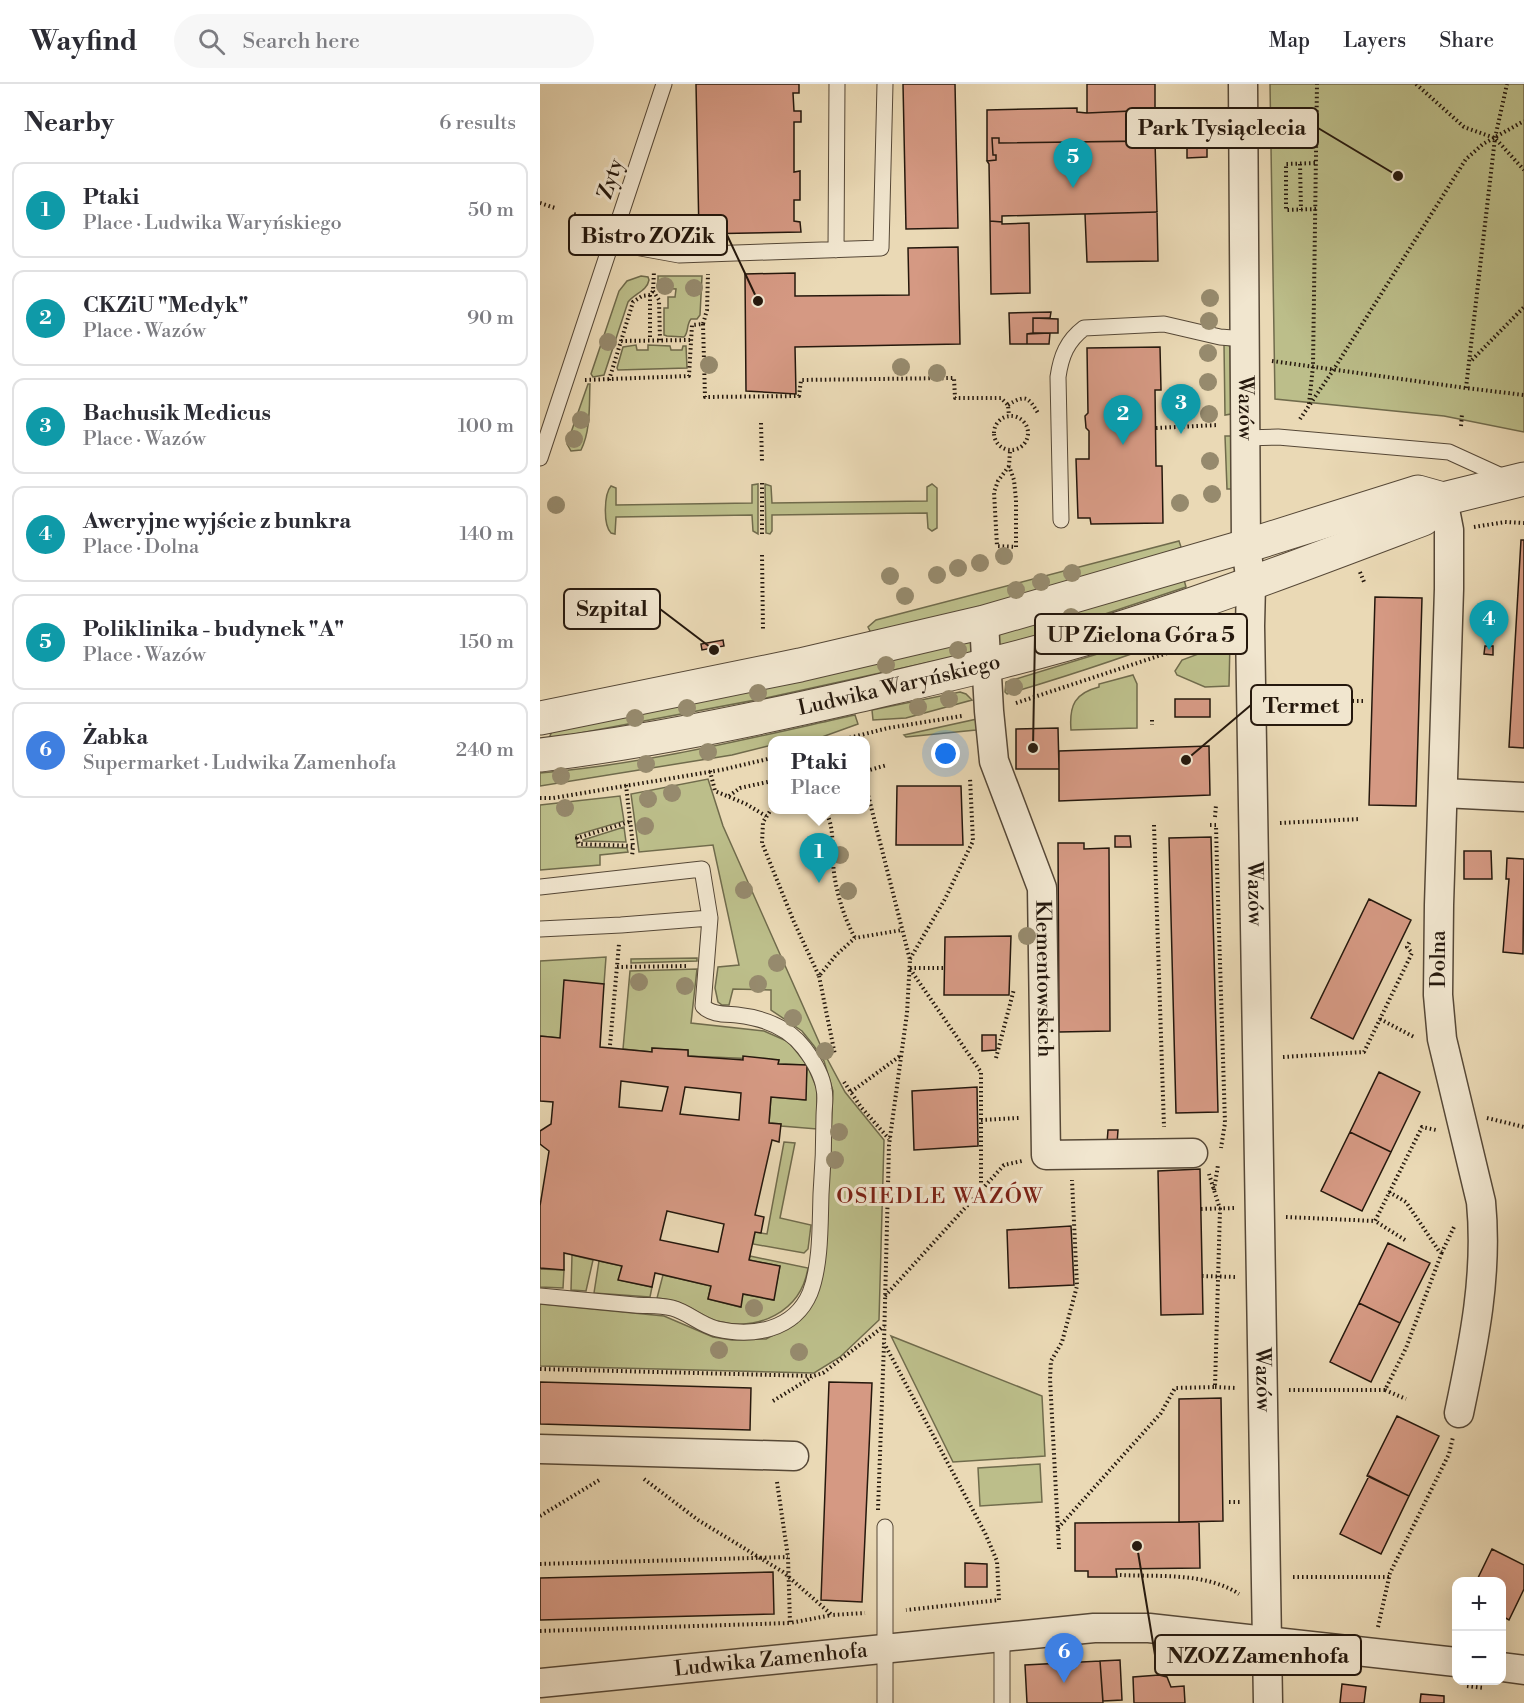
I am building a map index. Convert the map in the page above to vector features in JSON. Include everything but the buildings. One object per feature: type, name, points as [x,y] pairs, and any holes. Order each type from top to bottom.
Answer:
[{"type":"street","name":"Wazów","points":[[1243,84],[1244,438],[1246,546],[1251,584],[1250,637],[1268,1703]]},
{"type":"street","points":[[1443,499],[1518,480]]},
{"type":"street","name":"Ludwika Waryńskiego","points":[[540,717],[800,665],[984,622],[1246,546],[1418,492],[1443,499],[1423,519],[1251,584],[1111,631],[987,667],[684,734],[540,755]]},
{"type":"street","name":"Dolna","points":[[1443,499],[1449,530],[1438,995],[1452,1119],[1481,1202],[1483,1225],[1483,1273],[1476,1333],[1459,1413]]},
{"type":"street","name":"Klementowskich","points":[[984,622],[994,762],[1042,888],[1046,1117],[1058,1155]]},
{"type":"street","points":[[1443,793],[1524,797]]},
{"type":"street","points":[[1058,1155],[1193,1153]]},
{"type":"street","points":[[540,1449],[784,1456]]},
{"type":"street","name":"Ludwika Zamenhofa","points":[[540,1683],[1094,1628],[1138,1628],[1268,1640],[1452,1662]]},
{"type":"street","points":[[1506,1668],[1524,1670]]},
{"type":"lane","name":"Zyty","points":[[540,458],[614,241],[664,84]]},
{"type":"lane","points":[[836,250],[837,84]]},
{"type":"lane","points":[[614,241],[679,255],[881,248],[885,84]]},
{"type":"lane","points":[[1061,520],[1058,377],[1060,359],[1074,336],[1084,328],[1164,324],[1220,337],[1245,350]]},
{"type":"lane","points":[[1244,438],[1287,438],[1449,452],[1518,480]]},
{"type":"lane","points":[[540,887],[702,869],[710,918],[703,1006],[707,1010],[757,1018],[776,1024],[803,1046],[816,1065],[825,1089],[819,1229],[814,1277],[805,1302],[787,1320],[766,1331],[735,1333],[699,1324],[672,1308],[540,1296]]},
{"type":"lane","points":[[540,929],[621,926],[710,918]]},
{"type":"lane","points":[[882,1523],[885,1703]]},
{"type":"lane","points":[[1002,1637],[1002,1703]]},
{"type":"path","points":[[1309,406],[1316,209],[1317,84]]},
{"type":"path","points":[[1416,84],[1464,127],[1495,138],[1524,170]]},
{"type":"path","points":[[1466,388],[1471,361],[1495,138],[1508,84]]},
{"type":"path","points":[[1287,438],[1334,369],[1466,159],[1483,144],[1524,121]]},
{"type":"path","points":[[1316,209],[1286,210],[1286,164],[1317,163]]},
{"type":"path","points":[[1300,164],[1301,210]]},
{"type":"path","points":[[540,203],[555,208]]},
{"type":"path","points":[[574,214],[602,224]]},
{"type":"path","points":[[708,269],[707,310],[704,324],[705,397],[799,396],[801,380],[954,378],[956,398],[1001,398],[1008,405],[1010,416]]},
{"type":"path","points":[[650,340],[654,271]]},
{"type":"path","points":[[609,380],[633,302],[652,293]]},
{"type":"path","points":[[652,293],[659,300],[660,341]]},
{"type":"path","points":[[1471,361],[1524,307]]},
{"type":"path","points":[[584,380],[689,376],[692,324],[704,324]]},
{"type":"path","points":[[621,341],[691,340]]},
{"type":"path","points":[[1245,350],[1267,360],[1524,395]]},
{"type":"path","points":[[761,397],[761,402]]},
{"type":"path","points":[[1008,405],[1020,398],[1025,398],[1032,403],[1038,413],[1047,418],[1059,420]]},
{"type":"path","points":[[1461,426],[1462,414]]},
{"type":"path","points":[[1010,416],[1024,423],[1028,433],[1021,447],[1010,451],[999,446],[994,437],[995,425],[1010,416]]},
{"type":"path","points":[[761,423],[762,462]]},
{"type":"path","points":[[1156,428],[1213,426]]},
{"type":"path","points":[[1009,466],[998,481],[994,492],[997,546],[1016,547],[1015,490],[1009,466],[1010,451]]},
{"type":"path","points":[[762,483],[762,534]]},
{"type":"path","points":[[1449,530],[1505,522],[1524,523]]},
{"type":"path","points":[[762,555],[763,630]]},
{"type":"path","points":[[1360,571],[1364,582]]},
{"type":"path","points":[[863,736],[888,728],[989,711],[1232,632]]},
{"type":"path","points":[[1275,700],[1364,701]]},
{"type":"path","points":[[540,798],[710,771],[768,759]]},
{"type":"path","points":[[870,770],[886,765]]},
{"type":"path","points":[[710,771],[715,791],[766,816]]},
{"type":"path","points":[[910,960],[945,899],[973,841],[970,773]]},
{"type":"path","points":[[728,796],[740,788],[768,782]]},
{"type":"path","points":[[626,785],[633,846],[629,877]]},
{"type":"path","points":[[870,803],[910,960],[907,1013],[890,1139],[882,1523]]},
{"type":"path","points":[[1215,817],[1216,805]]},
{"type":"path","points":[[768,813],[762,828],[762,843],[819,976],[835,1060]]},
{"type":"path","points":[[827,814],[833,831],[833,862],[838,890],[848,924],[855,938]]},
{"type":"path","points":[[1277,824],[1360,819]]},
{"type":"path","points":[[629,822],[577,838],[579,844],[633,846]]},
{"type":"path","points":[[1154,825],[1165,1153]]},
{"type":"path","points":[[1210,825],[1216,825],[1226,1123],[1214,1190]]},
{"type":"path","points":[[610,1045],[621,926]]},
{"type":"path","points":[[819,976],[836,955],[855,938],[902,930]]},
{"type":"path","points":[[1287,1057],[1364,1052],[1412,953],[1407,947],[1411,938]]},
{"type":"path","points":[[617,967],[706,966]]},
{"type":"path","points":[[910,968],[946,968]]},
{"type":"path","points":[[910,968],[981,1072],[981,1188]]},
{"type":"path","points":[[996,1058],[1014,991],[1014,980]]},
{"type":"path","points":[[852,1092],[901,1056]]},
{"type":"path","points":[[842,1078],[861,1107],[890,1139]]},
{"type":"path","points":[[981,1120],[1046,1117]]},
{"type":"path","points":[[1375,1221],[1422,1127],[1436,1130],[1452,1119],[1524,1127]]},
{"type":"path","points":[[1193,1153],[1206,1165],[1220,1209],[1215,1387]]},
{"type":"path","points":[[885,1296],[1004,1165],[1058,1155],[1077,1286],[1062,1342],[1052,1361],[1050,1379],[1059,1549]]},
{"type":"path","points":[[1385,1390],[1406,1348],[1441,1252],[1406,1202],[1389,1192]]},
{"type":"path","points":[[1201,1209],[1245,1208]]},
{"type":"path","points":[[1285,1217],[1375,1221],[1405,1240]]},
{"type":"path","points":[[1202,1276],[1246,1277]]},
{"type":"path","points":[[773,1401],[813,1376],[823,1373],[885,1325]]},
{"type":"path","points":[[540,1630],[790,1623],[832,1614],[884,1612],[999,1600],[997,1560],[985,1533],[884,1343]]},
{"type":"path","points":[[540,1369],[813,1376]]},
{"type":"path","points":[[1058,1528],[1161,1413],[1175,1388],[1235,1388]]},
{"type":"path","points":[[1294,1390],[1385,1390],[1406,1399]]},
{"type":"path","points":[[1377,1628],[1389,1577],[1404,1542],[1449,1454],[1459,1413]]},
{"type":"path","points":[[784,1456],[790,1623]]},
{"type":"path","points":[[540,1516],[606,1476]]},
{"type":"path","points":[[643,1479],[698,1520],[789,1578],[832,1614]]},
{"type":"path","points":[[540,1564],[788,1557]]},
{"type":"path","points":[[1120,1575],[1202,1579],[1227,1586],[1244,1596]]},
{"type":"path","points":[[1289,1577],[1389,1577]]},
{"type":"green space","points":[[1270,84],[1524,84],[1524,432],[1444,416],[1275,399]]},
{"type":"green space","points":[[641,276],[648,277],[648,284],[628,302],[604,375],[593,377],[591,374],[619,291],[627,281]]},
{"type":"green space","points":[[658,276],[702,276],[700,315],[697,319],[691,319],[684,337],[664,335],[664,308],[668,308],[668,297],[675,297],[676,289],[658,288]]},
{"type":"green space","points":[[1224,344],[1230,346],[1231,414],[1225,415]]},
{"type":"green space","points":[[636,345],[637,350],[648,350],[648,345],[670,346],[671,350],[682,350],[683,346],[686,346],[687,368],[618,370],[623,347]]},
{"type":"green space","points":[[588,384],[590,384],[588,426],[584,442],[581,450],[571,451],[567,444]]},
{"type":"green space","points":[[1225,436],[1232,436],[1233,489],[1227,489]]},
{"type":"green space","points":[[758,484],[758,534],[753,531],[752,515],[616,517],[615,534],[608,529],[606,502],[611,486],[616,488],[616,505],[752,503],[752,485]]},
{"type":"green space","points":[[765,484],[771,486],[772,503],[927,501],[927,487],[932,484],[937,488],[937,528],[932,531],[928,528],[927,513],[772,515],[772,531],[770,534],[766,533]]},
{"type":"green space","points":[[1179,541],[1181,547],[1177,549],[989,607],[874,634],[868,627],[876,620]]},
{"type":"green space","points":[[1183,576],[1186,587],[1057,630],[976,652],[766,698],[554,738],[550,736],[552,731]]},
{"type":"green space","points":[[1194,621],[1196,630],[1173,639],[1055,679],[1007,694],[1005,692],[1006,682],[1117,648]]},
{"type":"green space","points":[[1230,642],[1229,686],[1205,687],[1177,675],[1175,671],[1182,660]]},
{"type":"green space","points":[[1133,675],[1137,684],[1137,728],[1071,730],[1071,714],[1075,701],[1079,697],[1099,687],[1099,684]]},
{"type":"green space","points":[[960,692],[972,700],[906,718],[873,720],[872,710]]},
{"type":"green space","points":[[855,715],[858,724],[825,736],[768,736],[768,746],[732,755],[540,786],[540,773],[659,757]]},
{"type":"green space","points":[[977,719],[976,730],[906,737],[904,735]]},
{"type":"green space","points":[[708,779],[723,826],[823,1051],[845,1092],[884,1140],[879,1320],[840,1357],[814,1373],[540,1366],[540,1304],[664,1316],[713,1337],[732,1340],[766,1339],[797,1323],[826,1226],[833,1091],[824,1061],[802,1031],[771,1010],[771,990],[733,989],[729,1005],[722,1005],[718,1002],[715,988],[718,967],[739,965],[713,845],[639,852],[631,794]]},
{"type":"green space","points":[[620,796],[624,821],[576,835],[577,847],[627,848],[628,852],[600,855],[600,865],[540,870],[540,805]]},
{"type":"green space","points":[[624,827],[626,842],[583,841],[583,840]]},
{"type":"green space","points":[[606,957],[604,984],[560,1038],[540,1036],[540,961]]},
{"type":"green space","points":[[697,958],[697,961],[631,963],[631,959]]},
{"type":"green space","points":[[697,969],[691,1023],[764,1031],[789,1042],[807,1065],[778,1064],[779,1060],[688,1056],[688,1050],[652,1048],[652,1052],[623,1049],[630,971]]},
{"type":"green space","points":[[807,1065],[817,1089],[817,1129],[769,1123],[771,1097],[805,1100]]},
{"type":"green space","points":[[784,1142],[795,1143],[780,1218],[811,1225],[808,1249],[804,1253],[753,1244],[755,1232],[767,1234]]},
{"type":"green space","points":[[572,1255],[593,1260],[586,1291],[571,1290]]},
{"type":"green space","points":[[750,1256],[808,1268],[797,1296],[787,1307],[762,1321],[732,1324],[717,1321],[685,1305],[657,1298],[663,1275],[711,1286],[708,1299],[740,1307],[743,1294],[773,1300],[780,1266],[749,1260]]},
{"type":"green space","points":[[599,1261],[622,1266],[619,1280],[652,1287],[650,1297],[594,1293]]},
{"type":"green space","points":[[540,1269],[564,1270],[563,1288],[540,1287]]},
{"type":"green space","points":[[891,1336],[1042,1396],[1045,1456],[953,1462]]},
{"type":"green space","points":[[1040,1464],[1042,1502],[980,1506],[978,1468]]},
{"type":"place","name":"Park Tysiąclecia","points":[[1398,176]]},
{"type":"place","name":"Poliklinika - budynek \"A\"","points":[[1073,188]]},
{"type":"place","name":"Bistro ZOZik","points":[[758,301]]},
{"type":"place","name":"Bachusik Medicus","points":[[1181,434]]},
{"type":"place","name":"CKZiU \"Medyk\"","points":[[1123,445]]},
{"type":"place","name":"Szpital","points":[[714,650]]},
{"type":"place","name":"Aweryjne wyjście z bunkra","points":[[1489,650]]},
{"type":"place","name":"UP Zielona Góra 5","points":[[1033,748]]},
{"type":"place","name":"Termet","points":[[1186,760]]},
{"type":"place","name":"Ptaki","points":[[819,883]]},
{"type":"place","name":"NZOZ Zamenhofa","points":[[1137,1546]]},
{"type":"place","name":"Żabka","points":[[1064,1683]]},
{"type":"district","name":"OSIEDLE WAZÓW","points":[[940,1196]]}]
